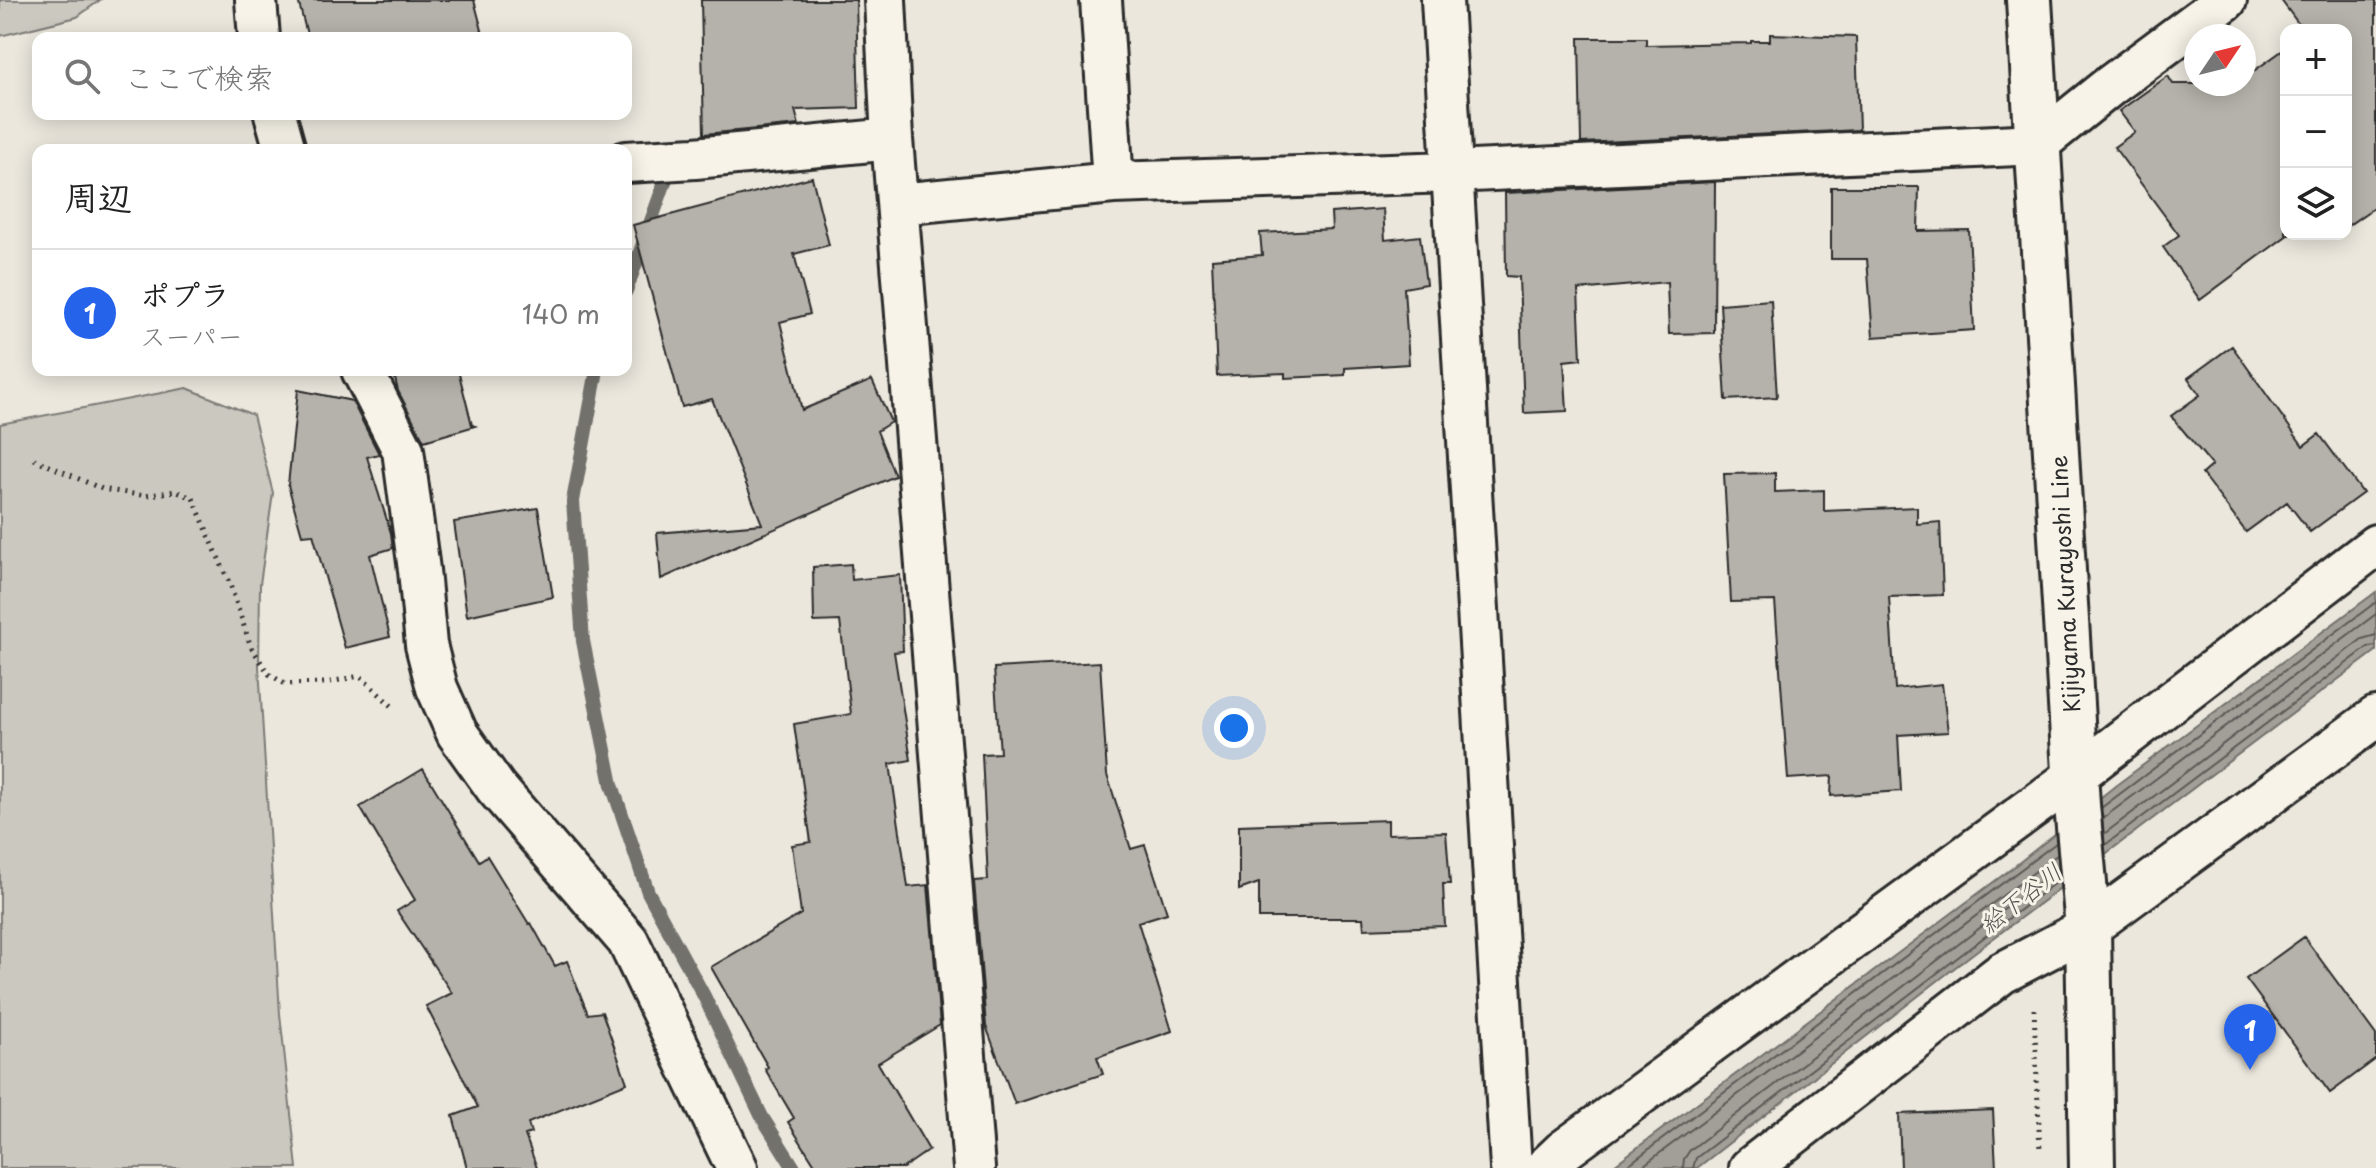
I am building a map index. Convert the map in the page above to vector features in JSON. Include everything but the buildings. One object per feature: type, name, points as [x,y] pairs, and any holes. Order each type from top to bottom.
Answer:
[{"type":"main road","name":"Kijiyama Kurayoshi Line","points":[[2029,0],[2076,790],[2088,928],[2092,1168]]},
{"type":"street","points":[[256,0],[259,32]]},
{"type":"street","points":[[885,0],[892,139],[974,1168]]},
{"type":"street","points":[[1101,0],[1113,183]]},
{"type":"street","points":[[1442,0],[1511,1168]]},
{"type":"street","points":[[899,204],[1113,183],[1452,172],[2038,144],[2226,0]]},
{"type":"street","points":[[277,120],[283,144]]},
{"type":"street","points":[[632,162],[892,139]]},
{"type":"street","points":[[365,376],[403,450],[426,645],[437,688],[457,733],[496,788],[628,941],[737,1168]]},
{"type":"street","points":[[1545,1168],[1563,1151],[2076,790],[2376,545]]},
{"type":"street","points":[[1750,1168],[2002,973],[2088,928],[2376,717]]},
{"type":"path","points":[[34,459],[102,489],[145,496],[175,491],[193,498],[231,587],[251,647],[269,674],[285,684],[325,683],[360,676],[409,723],[434,735],[457,733]]},
{"type":"path","points":[[2034,994],[2040,1152]]},
{"type":"shaded area","points":[[0,0],[100,0],[77,17],[0,36]]},
{"type":"shaded area","points":[[187,388],[253,415],[273,493],[260,584],[259,666],[280,1014],[297,1168],[0,1168],[0,424]]},
{"type":"water","name":"絵下谷川","points":[[2376,592],[2376,651],[1971,955],[1697,1168],[1610,1168],[2011,869],[2115,786]]},
{"type":"waterway","points":[[632,274],[665,182]]},
{"type":"waterway","points":[[596,376],[573,501],[583,641],[612,785],[648,892],[704,996],[762,1117],[794,1168]]},
{"type":"place","name":"ポプラ","points":[[2250,1070]]}]
